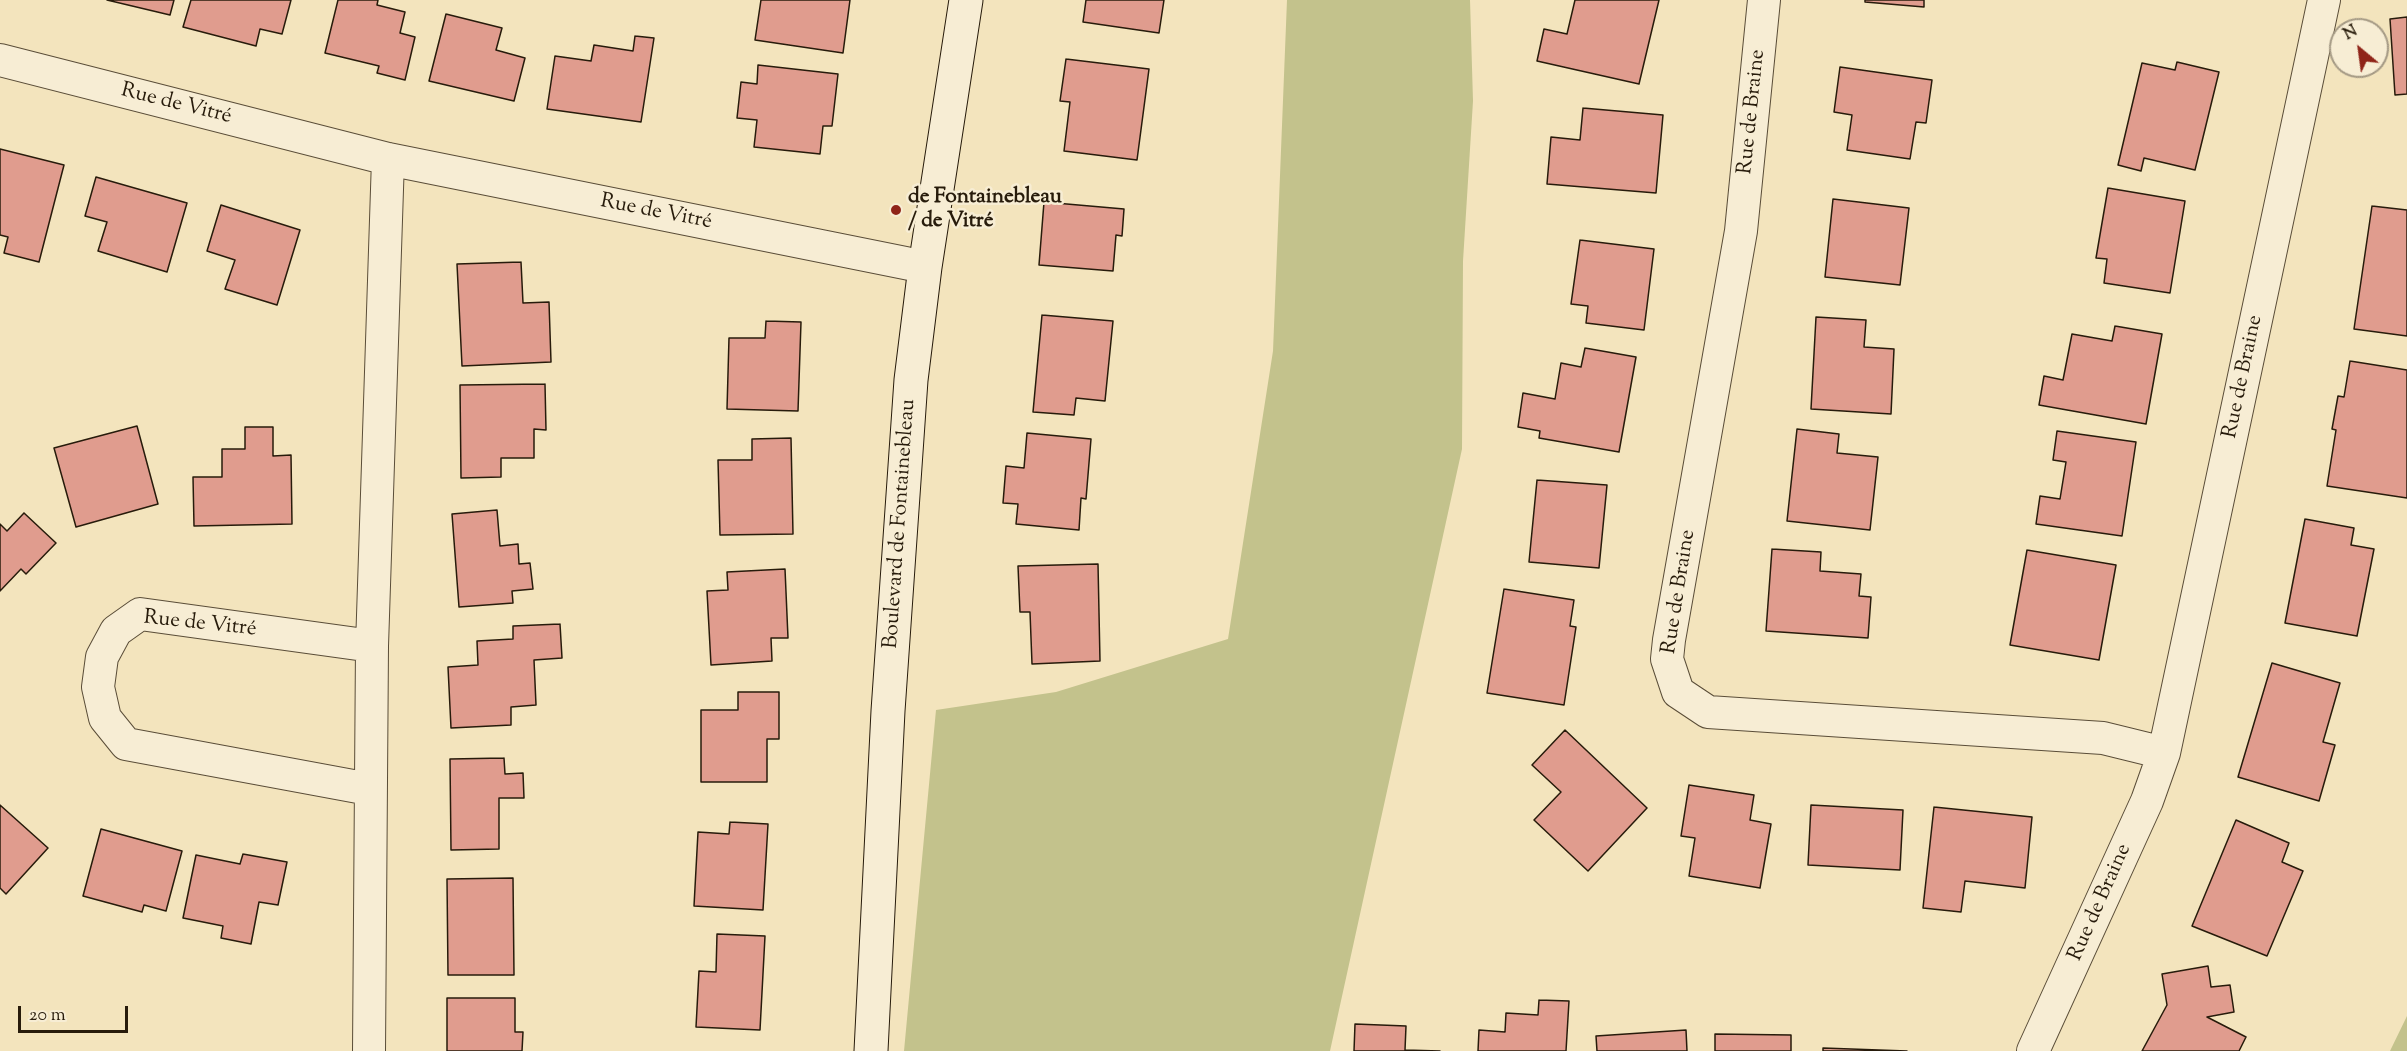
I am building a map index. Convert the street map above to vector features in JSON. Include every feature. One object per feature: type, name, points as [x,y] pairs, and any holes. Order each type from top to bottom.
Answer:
[{"type":"street","name":"Boulevard de Fontainebleau","points":[[871,1051],[888,700],[911,380],[925,267],[966,0]]},
{"type":"street","name":"Rue de Braine","points":[[1764,0],[1738,254],[1669,640],[1667,659],[1678,692],[1708,712],[2103,738],[2164,753]]},
{"type":"street","name":"Rue de Braine","points":[[2034,1051],[2147,801],[2164,753],[2324,0]]},
{"type":"street","name":"Rue de Vitré","points":[[0,60],[388,159],[925,267]]},
{"type":"street","points":[[369,1051],[369,789],[372,646],[388,159]]},
{"type":"street","name":"Rue de Vitré","points":[[369,789],[126,744],[105,718],[98,687],[102,657],[116,631],[140,614],[372,646]]},
{"type":"shaded area","points":[[1287,0],[1470,0],[1473,101],[1463,261],[1462,449],[1330,1051],[904,1051],[936,710],[1056,692],[1228,639],[1273,351]]},
{"type":"shaded area","points":[[2407,1016],[2407,1051],[2390,1051]]},
{"type":"building","points":[[107,0],[174,0],[170,15]]},
{"type":"building","points":[[191,0],[291,0],[282,34],[260,29],[256,46],[183,27]]},
{"type":"building","points":[[338,0],[378,0],[377,5],[405,12],[400,33],[415,37],[405,80],[377,73],[379,66],[325,53]]},
{"type":"building","points":[[761,0],[850,0],[843,53],[755,40]]},
{"type":"building","points":[[1086,0],[1164,0],[1159,33],[1083,22]]},
{"type":"building","points":[[1575,0],[1659,0],[1639,84],[1537,61],[1544,29],[1567,34]]},
{"type":"building","points":[[1865,0],[1924,0],[1924,7],[1865,2]]},
{"type":"building","points":[[446,14],[502,28],[496,50],[525,58],[514,101],[429,81]]},
{"type":"building","points":[[2407,17],[2407,94],[2395,95],[2390,19]]},
{"type":"building","points":[[635,36],[654,38],[641,122],[547,109],[555,56],[591,61],[594,45],[633,51]]},
{"type":"building","points":[[1066,59],[1149,69],[1137,160],[1064,151],[1070,102],[1060,101]]},
{"type":"building","points":[[2177,62],[2219,72],[2195,170],[2144,158],[2141,171],[2118,165],[2142,63],[2175,70]]},
{"type":"building","points":[[758,65],[838,74],[832,126],[823,126],[820,154],[754,147],[757,120],[737,118],[741,82],[757,84]]},
{"type":"building","points":[[1840,67],[1932,80],[1926,123],[1916,122],[1910,159],[1847,150],[1852,115],[1834,112]]},
{"type":"building","points":[[1583,108],[1663,115],[1656,193],[1547,184],[1551,137],[1580,140]]},
{"type":"building","points":[[0,149],[64,165],[39,262],[4,253],[8,237],[0,235]]},
{"type":"building","points":[[96,177],[187,203],[167,272],[98,251],[107,222],[85,216]]},
{"type":"building","points":[[2108,188],[2185,201],[2170,293],[2104,283],[2107,259],[2096,258]]},
{"type":"building","points":[[1833,199],[1909,208],[1900,285],[1825,277]]},
{"type":"building","points":[[1044,202],[1124,209],[1122,236],[1116,235],[1113,271],[1039,265]]},
{"type":"building","points":[[221,205],[300,230],[277,305],[225,289],[235,260],[207,251]]},
{"type":"building","points":[[2372,206],[2407,210],[2407,336],[2354,329]]},
{"type":"building","points":[[1580,240],[1654,249],[1644,330],[1586,323],[1588,306],[1571,304]]},
{"type":"building","points":[[521,262],[523,303],[549,302],[551,362],[462,366],[457,264]]},
{"type":"building","points":[[1042,315],[1113,321],[1105,401],[1076,398],[1074,415],[1033,412]]},
{"type":"building","points":[[1816,317],[1866,320],[1864,347],[1894,349],[1891,414],[1811,409]]},
{"type":"building","points":[[766,321],[801,322],[798,411],[727,409],[729,338],[765,338]]},
{"type":"building","points":[[2115,326],[2162,334],[2146,424],[2039,405],[2044,376],[2063,380],[2072,334],[2112,341]]},
{"type":"building","points":[[1585,348],[1636,357],[1619,452],[1539,438],[1540,431],[1518,427],[1523,393],[1555,399],[1561,363],[1581,367]]},
{"type":"building","points":[[2350,361],[2407,370],[2407,498],[2327,486],[2336,430],[2332,429],[2338,396],[2344,397]]},
{"type":"building","points":[[545,384],[546,430],[534,429],[534,458],[501,458],[501,477],[461,478],[460,385]]},
{"type":"building","points":[[137,426],[158,504],[76,527],[54,448]]},
{"type":"building","points":[[245,427],[273,427],[273,456],[291,455],[292,524],[194,526],[193,477],[222,477],[222,449],[245,449]]},
{"type":"building","points":[[1797,429],[1839,434],[1837,453],[1878,457],[1870,530],[1787,521]]},
{"type":"building","points":[[2057,431],[2136,442],[2122,536],[2036,524],[2040,496],[2060,499],[2066,462],[2053,460]]},
{"type":"building","points":[[1027,433],[1091,439],[1086,499],[1081,498],[1079,530],[1016,524],[1018,504],[1003,503],[1006,466],[1024,468]]},
{"type":"building","points":[[791,438],[793,534],[720,535],[718,460],[752,460],[752,439]]},
{"type":"building","points":[[1537,480],[1607,485],[1599,568],[1529,562]]},
{"type":"building","points":[[497,510],[500,546],[518,544],[519,564],[530,563],[533,589],[512,591],[513,603],[459,607],[452,514]]},
{"type":"building","points":[[24,513],[56,543],[26,574],[21,569],[0,591],[0,524],[7,531]]},
{"type":"building","points":[[2305,519],[2354,528],[2351,545],[2374,549],[2357,636],[2285,623]]},
{"type":"building","points":[[1772,549],[1821,552],[1820,571],[1861,574],[1859,596],[1871,597],[1868,638],[1766,631]]},
{"type":"building","points":[[2027,550],[2116,565],[2099,660],[2010,645]]},
{"type":"building","points":[[1098,564],[1100,661],[1032,664],[1030,612],[1020,612],[1018,566]]},
{"type":"building","points":[[785,569],[788,638],[771,638],[772,661],[711,665],[707,591],[728,590],[727,572]]},
{"type":"building","points":[[1504,589],[1574,600],[1570,626],[1576,627],[1564,705],[1487,693]]},
{"type":"building","points":[[560,624],[562,658],[534,660],[536,705],[511,707],[511,725],[451,728],[448,667],[478,665],[477,641],[513,639],[513,626]]},
{"type":"building","points":[[2272,663],[2340,683],[2323,742],[2335,745],[2319,801],[2238,777]]},
{"type":"building","points":[[738,692],[779,692],[779,739],[767,739],[767,782],[701,782],[701,710],[738,710]]},
{"type":"building","points":[[1565,730],[1647,808],[1588,871],[1534,820],[1561,792],[1532,765]]},
{"type":"building","points":[[504,758],[505,774],[523,773],[524,798],[499,798],[499,849],[451,850],[450,759]]},
{"type":"building","points":[[1689,785],[1754,795],[1750,820],[1771,824],[1760,888],[1689,876],[1695,838],[1681,836]]},
{"type":"building","points":[[0,805],[48,848],[6,894],[0,888]]},
{"type":"building","points":[[1811,805],[1903,810],[1900,870],[1808,865]]},
{"type":"building","points":[[1934,807],[2032,817],[2025,888],[1965,881],[1961,912],[1923,908]]},
{"type":"building","points":[[2236,820],[2289,843],[2282,862],[2303,871],[2267,956],[2192,926]]},
{"type":"building","points":[[730,822],[768,824],[763,910],[694,906],[698,832],[729,834]]},
{"type":"building","points":[[101,829],[182,851],[166,911],[144,905],[142,912],[83,896]]},
{"type":"building","points":[[243,854],[287,862],[278,905],[259,902],[251,944],[221,938],[223,926],[183,918],[196,855],[240,864]]},
{"type":"building","points":[[513,878],[514,975],[448,975],[447,879]]},
{"type":"building","points":[[717,934],[765,936],[760,1030],[696,1027],[699,971],[716,972]]},
{"type":"building","points":[[2208,966],[2211,987],[2230,985],[2234,1012],[2207,1017],[2246,1037],[2239,1051],[2142,1051],[2167,1005],[2162,974]]},
{"type":"building","points":[[447,998],[515,998],[515,1032],[523,1032],[522,1051],[447,1051]]},
{"type":"building","points":[[1539,1000],[1569,1001],[1566,1051],[1478,1051],[1479,1030],[1505,1032],[1506,1013],[1538,1015]]},
{"type":"building","points":[[1355,1024],[1406,1026],[1405,1050],[1440,1051],[1354,1051]]},
{"type":"building","points":[[1686,1030],[1687,1051],[1597,1051],[1596,1036]]},
{"type":"building","points":[[1715,1034],[1791,1035],[1791,1051],[1715,1051]]},
{"type":"building","points":[[1823,1048],[1907,1051],[1823,1051]]},
{"type":"place","name":"de Fontainebleau / de Vitré","points":[[896,210]]}]
